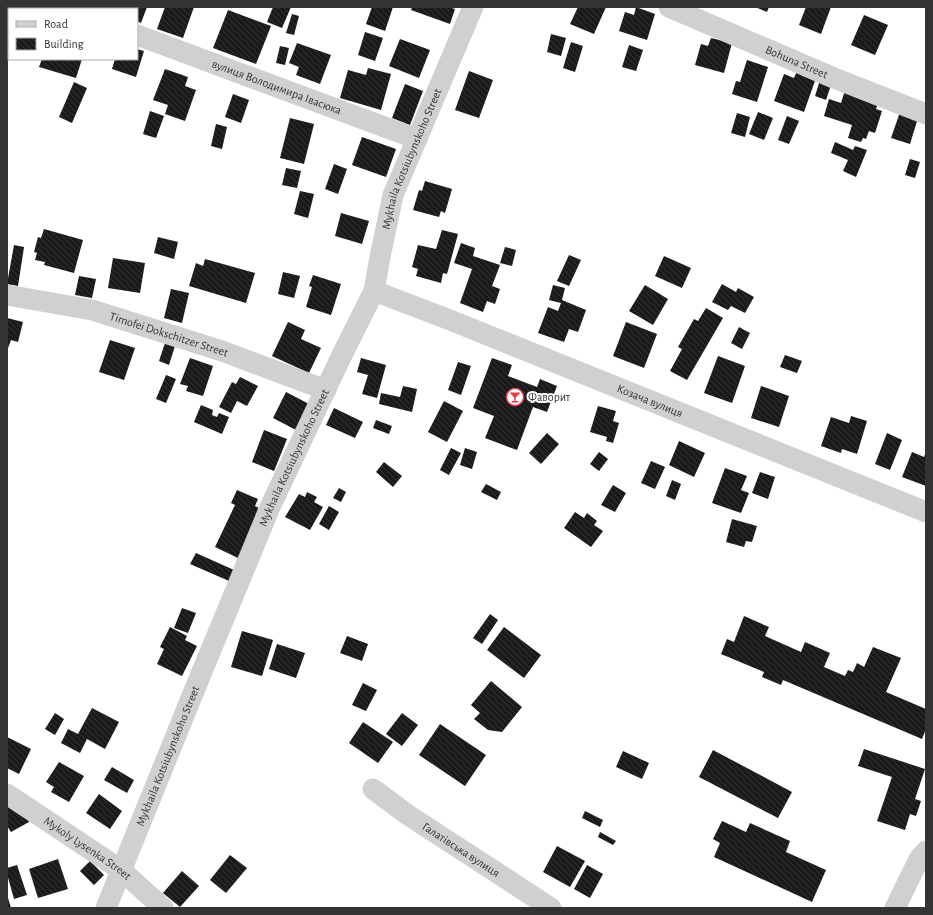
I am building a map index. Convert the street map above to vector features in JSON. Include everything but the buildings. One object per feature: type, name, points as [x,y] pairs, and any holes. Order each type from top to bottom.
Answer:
[{"type":"street","name":"Mykhaila Kotsiubynskoho Street","points":[[106,908],[270,507],[374,291],[392,195],[473,7]]},
{"type":"street","name":"Bohuna Street","points":[[669,7],[834,78],[926,114]]},
{"type":"street","name":"вулиця Володимира Івасюка","points":[[138,34],[417,139]]},
{"type":"street","name":"Козача вулиця","points":[[374,291],[453,321],[926,512]]},
{"type":"street","name":"Timofei Dokschitzer Street","points":[[7,295],[92,310],[222,351],[326,390]]},
{"type":"street","name":"Галатівська вулиця","points":[[373,789],[408,815],[551,908]]},
{"type":"street","name":"Mykoly Lysenka Street","points":[[7,794],[121,870],[163,908]]},
{"type":"street","points":[[895,908],[918,859],[926,851]]},
{"type":"place","name":"Фаворит","points":[[515,397]]}]
